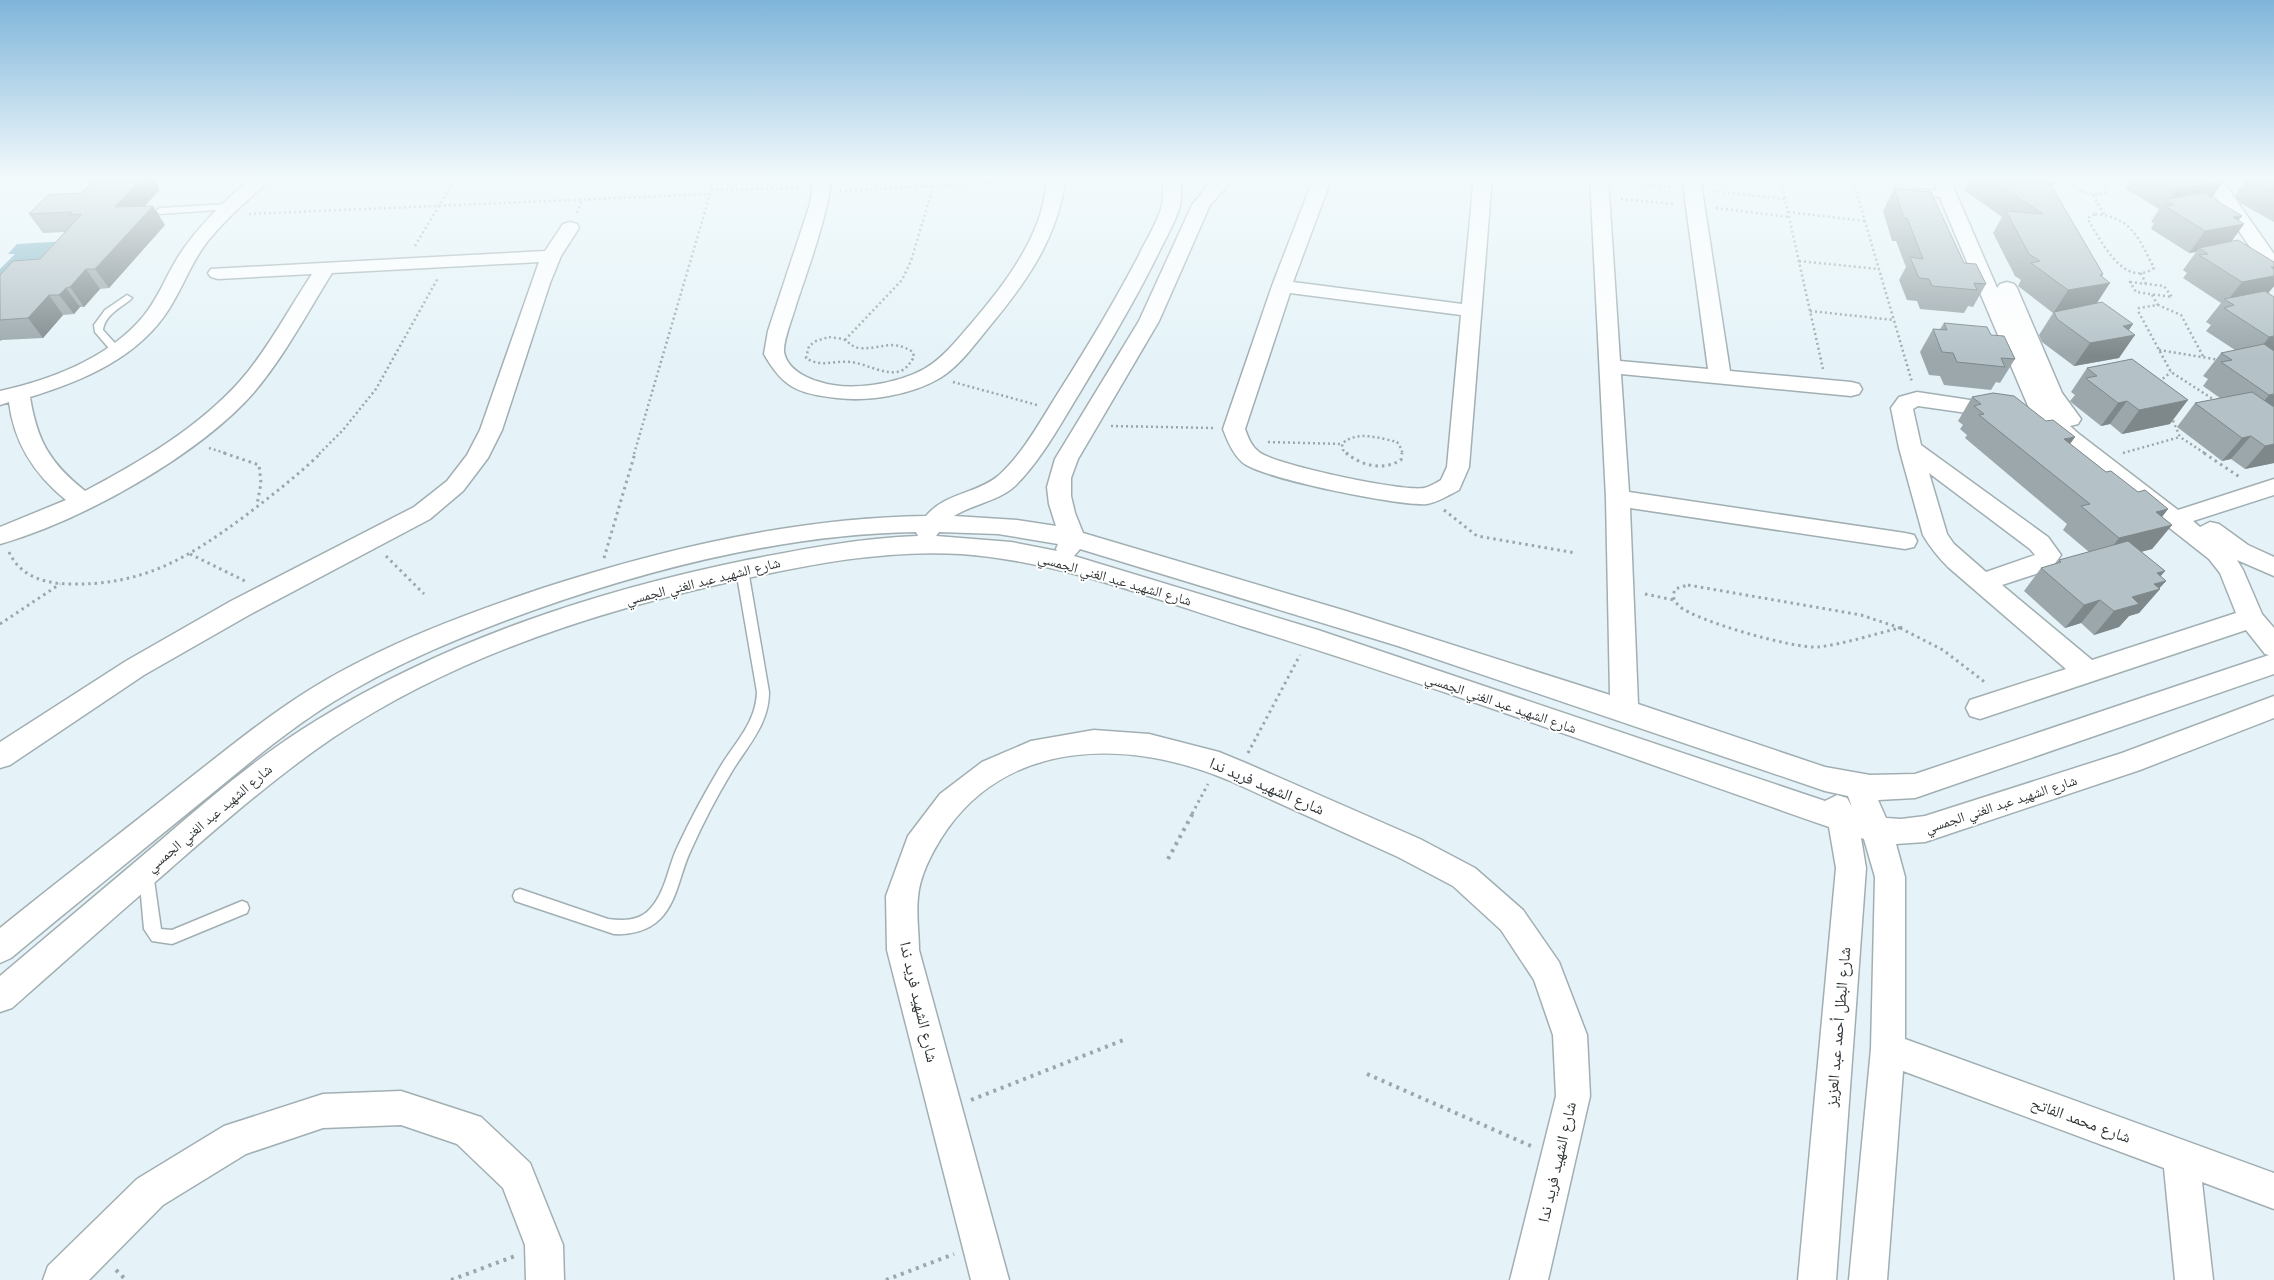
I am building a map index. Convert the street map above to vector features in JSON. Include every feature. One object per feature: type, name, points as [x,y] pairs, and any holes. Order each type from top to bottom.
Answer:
[{"type":"street","points":[[83,501],[59,483],[41,462],[29,440],[10,396],[74,374],[117,351],[146,326],[161,308],[174,279],[192,250],[203,237]]},
{"type":"street","points":[[0,757],[26,738],[135,668],[269,593],[422,512],[455,486],[477,458],[491,430],[551,256],[564,237]]},
{"type":"street","points":[[809,237],[778,332],[774,352],[783,370],[803,384],[832,392],[865,394],[899,388],[939,369],[1004,297],[1031,258],[1041,237]]},
{"type":"street","points":[[916,544],[942,512],[1005,482],[1021,465],[1058,410],[1128,293],[1157,237]]},
{"type":"street","points":[[1068,549],[1058,493],[1062,469],[1116,379],[1152,314],[1188,237]]},
{"type":"street","points":[[1298,237],[1236,435],[1250,457],[1271,468],[1396,495],[1427,496],[1451,485],[1458,467],[1478,237]]},
{"type":"street","points":[[1602,237],[1618,498],[1624,709]]},
{"type":"street","points":[[1700,237],[1720,376]]},
{"type":"street","points":[[1969,237],[2030,390],[2039,408],[2089,454],[2212,548],[2231,570],[2251,618],[2274,647]]},
{"type":"street","points":[[1973,237],[2052,394],[2074,425],[2111,457],[2239,551],[2266,564]]},
{"type":"street","points":[[2252,237],[2274,268]]},
{"type":"street","points":[[218,273],[551,256]]},
{"type":"street","points":[[3,535],[83,501],[143,469],[186,440],[236,399],[263,365],[325,268]]},
{"type":"street","points":[[1282,286],[1472,311]]},
{"type":"street","points":[[1609,366],[1851,389]]},
{"type":"street","points":[[2047,417],[1917,399],[1907,402],[1902,408],[1910,448],[1935,535],[1945,550],[2088,672]]},
{"type":"street","points":[[1910,448],[2039,543],[2049,555],[2042,563],[1982,582]]},
{"type":"street","points":[[2188,514],[2267,489]]},
{"type":"street","points":[[1618,498],[1905,541]]},
{"type":"street","name":"شارع الشهيد عبد الغني الجمسي","points":[[0,948],[279,723],[344,682],[415,647],[494,613],[598,580],[721,548],[864,527],[933,523],[1000,526],[1310,637],[1875,830],[1901,832],[1924,829],[2130,762],[2274,707]]},
{"type":"street","name":"شارع الشهيد عبد الغني الجمسي","points":[[0,997],[247,784],[326,728],[406,682],[486,645],[565,617],[640,594],[830,552],[873,546],[916,544],[964,546],[1011,551],[1068,549],[1338,617],[1624,709],[1825,779],[1859,788],[1888,789],[1915,786],[2274,664]]},
{"type":"street","points":[[2231,570],[2266,564]]},
{"type":"street","points":[[1980,708],[2251,618]]},
{"type":"street","name":"شارع الشهيد فريد ندا","points":[[990,1280],[903,950],[902,896],[919,845],[950,803],[992,770],[1000,766],[1041,749],[1094,740],[1149,745],[1229,768],[1408,848],[1464,877],[1512,920],[1548,973],[1570,1035],[1573,1096],[1529,1280]]},
{"type":"street","name":"شارع البطل أحمد عبد العزيز","points":[[1817,1280],[1851,868],[1843,820],[1825,779]]},
{"type":"street","points":[[1859,788],[1885,855],[1890,877],[1888,1049],[1868,1280]]},
{"type":"street","name":"شارع محمد الفاتح","points":[[1888,1049],[2274,1191]]},
{"type":"street","points":[[62,1280],[150,1192],[237,1140],[323,1111],[401,1108],[468,1130],[517,1176],[544,1245],[545,1280]]},
{"type":"street","points":[[2182,1157],[2194,1280]]},
{"type":"lane","points":[[117,351],[98,330],[98,325],[102,319],[127,298]]},
{"type":"lane","points":[[520,896],[608,926],[623,928],[640,924],[655,914],[664,900],[682,853],[703,810],[734,756],[758,724],[762,713],[763,692],[742,570]]},
{"type":"lane","points":[[146,871],[152,929],[157,936],[172,937],[242,908]]},
{"type":"path","points":[[404,264],[420,237]]},
{"type":"path","points":[[598,580],[698,237]]},
{"type":"path","points":[[846,340],[902,280],[911,261],[919,237]]},
{"type":"path","points":[[1794,237],[1827,387]]},
{"type":"path","points":[[1870,237],[1917,399]]},
{"type":"path","points":[[2099,237],[2114,261],[2125,269],[2141,273],[2150,272],[2154,268],[2137,237]]},
{"type":"path","points":[[1799,261],[1879,269]]},
{"type":"path","points":[[3,535],[9,555],[21,569],[35,578],[60,584],[83,584],[148,573],[174,563],[206,544],[257,506],[322,453],[374,393],[447,262]]},
{"type":"path","points":[[2141,273],[2146,284]]},
{"type":"path","points":[[2130,282],[2164,286],[2172,297],[2152,295],[2136,292],[2130,282]]},
{"type":"path","points":[[2152,295],[2158,305]]},
{"type":"path","points":[[2203,356],[2181,316],[2158,305],[2146,305],[2139,308],[2138,311],[2171,372],[2219,402]]},
{"type":"path","points":[[1810,312],[1894,320]]},
{"type":"path","points":[[829,337],[846,340],[849,345],[857,348],[890,343],[902,344],[911,350],[914,357],[907,367],[888,372],[857,363],[841,361],[819,364],[806,358],[806,351],[815,341],[829,337]]},
{"type":"path","points":[[2159,350],[2221,360]]},
{"type":"path","points":[[2158,383],[2171,372]]},
{"type":"path","points":[[929,375],[1058,410]]},
{"type":"path","points":[[2169,410],[2180,437],[2267,489]]},
{"type":"path","points":[[1087,425],[1342,444],[1347,439],[1354,437],[1380,438],[1396,442],[1402,450],[1403,456],[1397,464],[1388,466],[1368,464],[1348,455],[1343,450],[1342,444]]},
{"type":"path","points":[[2111,457],[2180,437]]},
{"type":"path","points":[[186,440],[259,465],[261,483],[257,506]]},
{"type":"path","points":[[1427,496],[1477,536],[1576,553]]},
{"type":"path","points":[[371,540],[424,594]]},
{"type":"path","points":[[189,554],[269,593]]},
{"type":"path","points":[[0,624],[60,584]]},
{"type":"path","points":[[1903,627],[1816,647],[1804,647],[1764,637],[1688,612],[1674,600],[1673,592],[1675,588],[1688,585],[1861,615],[1903,627],[1950,653],[1986,683]]},
{"type":"path","points":[[1168,859],[1229,768],[1310,637]]},
{"type":"path","points":[[945,1110],[1126,1039]]},
{"type":"path","points":[[1367,1074],[1559,1159]]},
{"type":"path","points":[[886,1280],[980,1244]]},
{"type":"path","points":[[451,1280],[544,1245]]},
{"type":"water","points":[[69,241],[32,275],[0,276],[0,269],[15,254],[8,254],[17,244]]},
{"type":"building","points":[[61,237],[125,237],[95,269],[86,269],[70,287],[66,288],[59,295],[49,295],[28,318],[0,320],[0,275],[13,261],[40,259]]},
{"type":"building","points":[[1914,237],[1952,237],[1964,263],[1976,264],[1986,284],[1974,283],[1977,290],[1932,286],[1929,279],[1919,278],[1910,257],[1923,259]]},
{"type":"building","points":[[2020,237],[2081,237],[2103,274],[2100,275],[2110,283],[2068,290],[2031,263],[2040,261],[2029,254]]},
{"type":"building","points":[[2238,240],[2274,262],[2274,267],[2271,267],[2274,269],[2274,276],[2242,282],[2199,255],[2208,254],[2199,248]]},
{"type":"building","points":[[2265,291],[2274,297],[2274,336],[2269,337],[2224,308],[2234,305],[2224,299]]},
{"type":"building","points":[[2102,302],[2133,324],[2123,326],[2135,335],[2090,343],[2057,319],[2054,312]]},
{"type":"building","points":[[1944,323],[1987,327],[1991,335],[2004,336],[2015,359],[2001,358],[2005,367],[1957,362],[1953,353],[1942,352],[1933,329],[1947,330]]},
{"type":"building","points":[[2264,344],[2274,351],[2274,394],[2269,395],[2221,362],[2232,360],[2221,353]]},
{"type":"building","points":[[2132,359],[2188,400],[2139,410],[2127,401],[2118,403],[2086,378],[2097,376],[2087,368]]},
{"type":"building","points":[[2252,392],[2274,407],[2274,444],[2265,446],[2251,436],[2242,438],[2195,403]]},
{"type":"building","points":[[1993,393],[2014,396],[2046,421],[2053,420],[2075,437],[2064,439],[2106,472],[2111,471],[2138,492],[2145,490],[2168,509],[2156,512],[2172,525],[2119,538],[2081,506],[2090,504],[1979,415],[1984,414],[1974,406],[1981,404],[1972,397]]},
{"type":"building","points":[[2128,541],[2165,571],[2157,573],[2166,581],[2154,584],[2160,589],[2132,597],[2139,604],[2114,611],[2100,600],[2084,605],[2041,568],[2061,562],[2059,560]]}]
